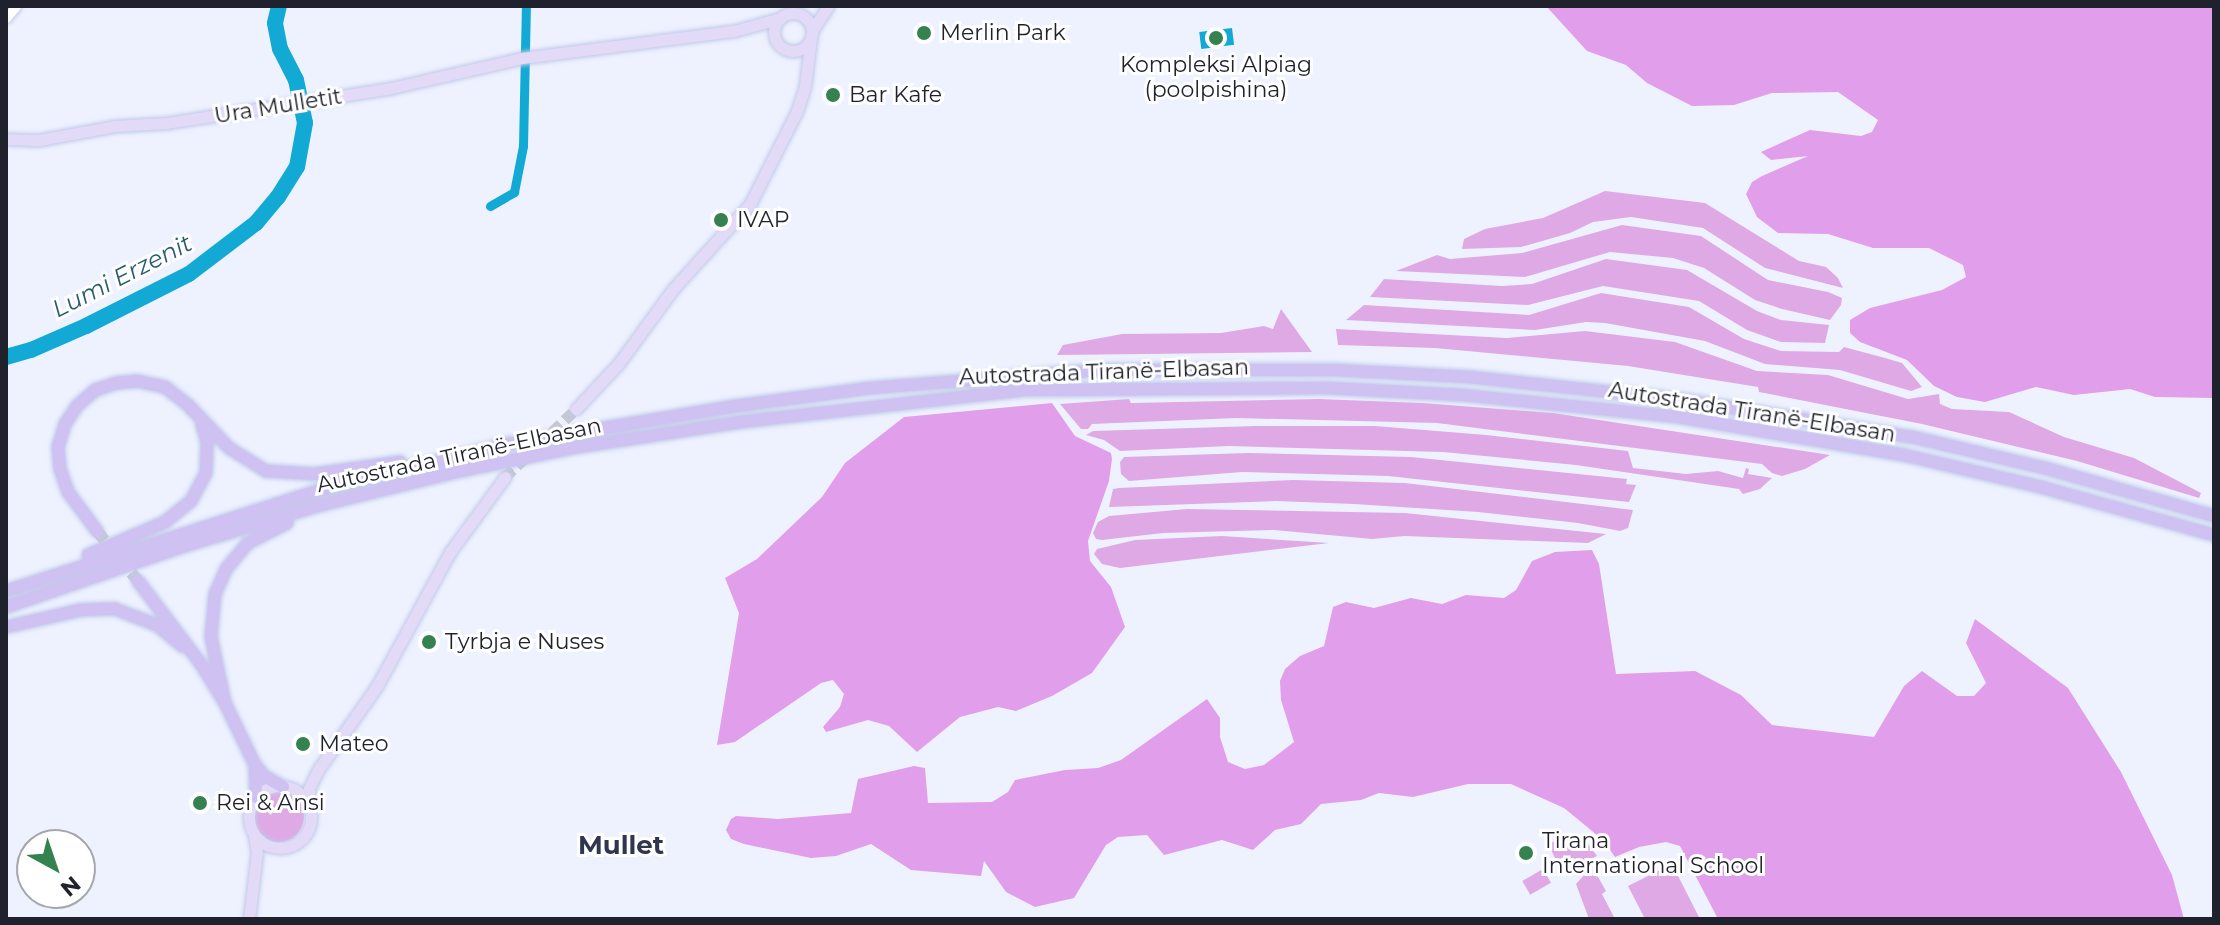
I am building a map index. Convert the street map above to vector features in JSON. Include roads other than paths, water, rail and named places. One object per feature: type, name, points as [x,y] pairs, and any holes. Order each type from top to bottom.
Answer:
[{"type":"highway","name":"Autostrada Tiranë-Elbasan","points":[[6,591],[189,530],[411,466],[568,432],[871,388],[1101,370],[1320,370],[1567,386],[1796,417],[1912,437],[2048,469],[2214,516]]},
{"type":"highway","points":[[97,531],[72,500],[60,469],[58,447],[71,414],[95,390],[127,381],[165,387],[229,448],[266,471],[303,475],[400,461],[411,466]]},
{"type":"highway","name":"Autostrada Tiranë-Elbasan","points":[[6,607],[181,547],[321,505],[572,448],[874,404],[1023,390],[1327,388],[1563,404],[1790,434],[1904,455],[2041,487],[2214,535]]},
{"type":"highway","points":[[55,574],[61,565],[165,522],[191,501],[203,481],[208,454],[204,432],[194,412]]},
{"type":"highway","points":[[225,703],[210,628],[212,604],[220,580],[248,543],[269,530],[316,514],[321,505]]},
{"type":"highway","points":[[138,581],[201,664],[225,703],[255,765],[264,776],[286,787]]},
{"type":"highway","points":[[6,627],[80,610],[115,609],[157,625],[201,664]]},
{"type":"highway","points":[[255,765],[256,797]]},
{"type":"main road","points":[[734,31],[813,6]]},
{"type":"main road","points":[[793,51],[806,46],[828,6]]},
{"type":"main road","points":[[576,409],[619,363],[673,289],[750,204],[797,111],[807,70],[812,34],[806,19],[794,13]]},
{"type":"main road","points":[[775,36],[781,18]]},
{"type":"main road","points":[[734,31],[775,36]]},
{"type":"main road","name":"Ura Mulletit","points":[[6,139],[39,140],[115,126],[166,123],[391,88],[531,57],[734,31]]},
{"type":"main road","points":[[775,36],[782,47],[793,51],[807,70]]},
{"type":"main road","points":[[254,834],[264,844],[276,848],[290,846],[305,834],[310,823],[309,788],[318,770],[377,686],[450,552],[505,477]]},
{"type":"main road","points":[[249,919],[255,880],[254,834],[249,815],[256,797],[266,790],[286,787],[318,770]]},
{"type":"main road","points":[[286,787],[308,804]]},
{"type":"main road","points":[[255,880],[265,859],[276,848]]},
{"type":"street","points":[[6,18],[16,6]]},
{"type":"water","points":[[1232,28],[1234,45],[1201,49],[1199,32]]},
{"type":"waterway","name":"Lumi Erzenit","points":[[6,357],[31,350],[86,326],[189,274],[256,223],[278,197],[297,167],[305,123],[296,80],[280,49],[275,23],[279,6]]},
{"type":"waterway","points":[[490,206],[514,192],[523,146],[526,6]]},
{"type":"tunnel","points":[[505,477],[576,409]]},
{"type":"tunnel","points":[[97,531],[138,581]]},
{"type":"place","name":"Merlin Park","points":[[924,33]]},
{"type":"place","name":"Kompleksi Alpiag (poolpishina)","points":[[1216,38]]},
{"type":"place","name":"Bar Kafe","points":[[833,95]]},
{"type":"place","name":"IVAP","points":[[721,220]]},
{"type":"place","name":"Tyrbja e Nuses","points":[[429,642]]},
{"type":"place","name":"Mateo","points":[[303,744]]},
{"type":"place","name":"Rei & Ansi","points":[[200,803]]},
{"type":"place","name":"Tirana International School","points":[[1526,853]]},
{"type":"district","name":"Mullet","points":[[621,846]]}]
